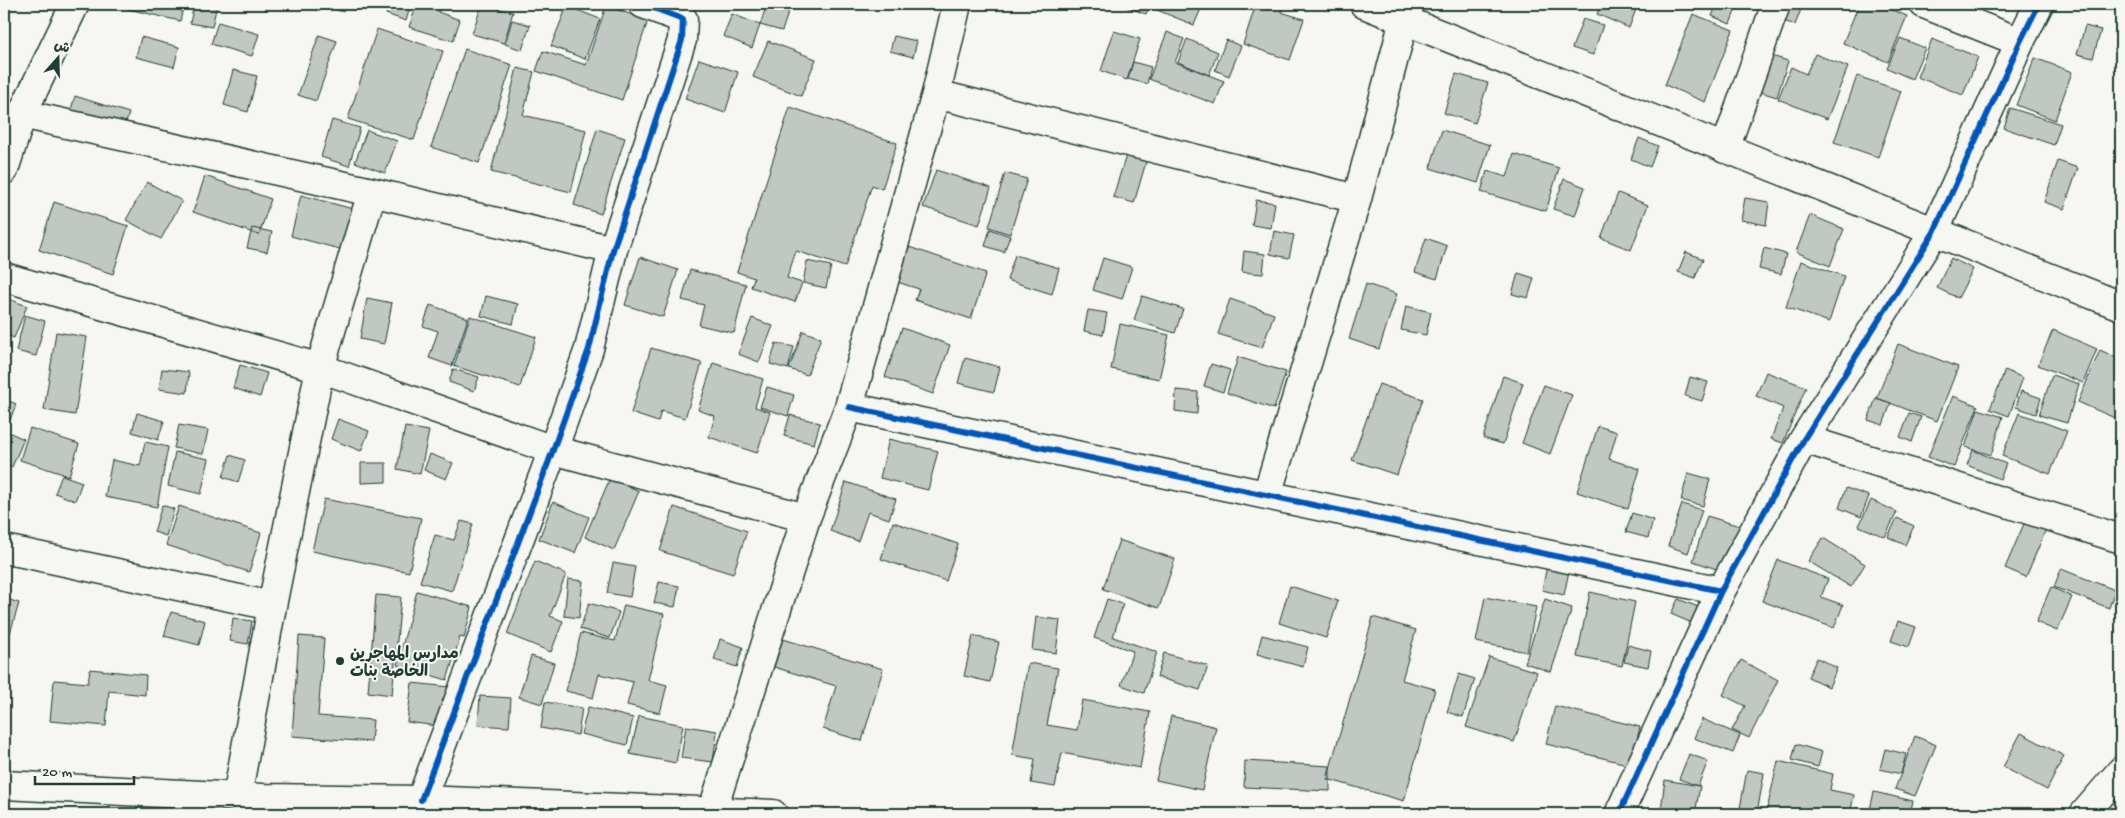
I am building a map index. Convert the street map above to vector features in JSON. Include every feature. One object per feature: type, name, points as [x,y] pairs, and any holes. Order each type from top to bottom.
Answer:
[{"type":"street","points":[[4,170],[22,114],[74,4]]},
{"type":"street","points":[[421,800],[553,450],[589,349],[613,250],[682,40],[683,19],[643,4]]},
{"type":"street","points":[[712,812],[806,518],[849,407],[936,94],[957,4]]},
{"type":"street","points":[[1364,4],[1407,12],[1725,148],[2121,306]]},
{"type":"street","points":[[1725,148],[1776,4]]},
{"type":"street","points":[[1924,4],[2020,42]]},
{"type":"street","points":[[1619,814],[1721,591],[1804,438],[1934,232],[2039,4]]},
{"type":"street","points":[[1267,495],[1358,199],[1407,12]]},
{"type":"street","points":[[936,94],[1358,199]]},
{"type":"street","points":[[22,114],[372,192],[613,250]]},
{"type":"street","points":[[254,803],[272,606],[320,368],[372,192]]},
{"type":"street","points":[[4,276],[320,368],[553,450],[806,518]]},
{"type":"street","points":[[849,407],[1721,591]]},
{"type":"street","points":[[1804,438],[2121,538]]},
{"type":"street","points":[[4,549],[272,606]]},
{"type":"street","points":[[2084,814],[2121,771]]},
{"type":"street","points":[[4,785],[254,803],[421,800],[773,814]]},
{"type":"building","points":[[130,4],[184,4],[180,21],[128,9]]},
{"type":"building","points":[[194,4],[217,4],[212,27],[190,23]]},
{"type":"building","points":[[319,4],[346,4],[343,12]]},
{"type":"building","points":[[389,4],[411,4],[406,21],[386,14]]},
{"type":"building","points":[[417,4],[441,4],[438,12],[460,20],[453,41],[409,27]]},
{"type":"building","points":[[482,4],[513,12],[504,43],[472,34]]},
{"type":"building","points":[[767,4],[791,4],[782,31],[760,25]]},
{"type":"building","points":[[842,4],[855,4],[853,8]]},
{"type":"building","points":[[1118,4],[1150,4],[1146,14]]},
{"type":"building","points":[[1160,4],[1203,4],[1194,25],[1157,10]]},
{"type":"building","points":[[1256,4],[1283,4],[1281,12],[1304,19],[1290,60],[1243,44]]},
{"type":"building","points":[[1601,4],[1638,4],[1629,28],[1597,14]]},
{"type":"building","points":[[1717,4],[1738,4],[1730,24],[1712,16]]},
{"type":"building","points":[[1778,4],[1803,4],[1795,25],[1773,17]]},
{"type":"building","points":[[1859,4],[1877,4],[1907,16],[1888,62],[1843,43]]},
{"type":"building","points":[[567,6],[600,19],[585,59],[551,46]]},
{"type":"building","points":[[606,6],[648,20],[622,100],[536,71],[543,51],[586,65]]},
{"type":"building","points":[[732,14],[760,25],[752,48],[723,36]]},
{"type":"building","points":[[1693,14],[1733,30],[1705,102],[1665,85]]},
{"type":"building","points":[[1583,19],[1603,25],[1593,55],[1572,48]]},
{"type":"building","points":[[512,20],[530,25],[522,50],[505,44]]},
{"type":"building","points":[[218,22],[259,34],[252,56],[211,44]]},
{"type":"building","points":[[2085,26],[2101,30],[2093,58],[2077,54]]},
{"type":"building","points":[[377,29],[443,51],[414,140],[348,119]]},
{"type":"building","points":[[1114,31],[1140,39],[1127,80],[1101,71]]},
{"type":"building","points":[[1167,32],[1184,39],[1175,62],[1224,81],[1215,104],[1149,79]]},
{"type":"building","points":[[319,35],[337,41],[316,101],[298,95]]},
{"type":"building","points":[[894,36],[917,41],[913,57],[890,51]]},
{"type":"building","points":[[141,37],[179,47],[174,67],[136,57]]},
{"type":"building","points":[[1900,38],[1925,48],[1912,79],[1887,68]]},
{"type":"building","points":[[1187,39],[1218,52],[1209,75],[1178,62]]},
{"type":"building","points":[[1932,39],[1978,57],[1963,95],[1917,77]]},
{"type":"building","points":[[1226,40],[1241,46],[1229,76],[1215,70]]},
{"type":"building","points":[[768,41],[816,59],[801,96],[753,77]]},
{"type":"building","points":[[465,49],[512,65],[479,163],[431,147]]},
{"type":"building","points":[[1815,54],[1848,67],[1827,119],[1778,99],[1791,67],[1806,74]]},
{"type":"building","points":[[1768,55],[1788,61],[1777,97],[1757,91]]},
{"type":"building","points":[[2035,58],[2072,72],[2055,120],[2016,105]]},
{"type":"building","points":[[699,59],[738,72],[725,113],[685,99]]},
{"type":"building","points":[[1133,62],[1151,67],[1147,84],[1128,79]]},
{"type":"building","points":[[517,68],[534,72],[523,115],[586,130],[571,192],[491,172]]},
{"type":"building","points":[[233,70],[257,76],[248,112],[224,105]]},
{"type":"building","points":[[1456,74],[1488,83],[1475,123],[1444,113]]},
{"type":"building","points":[[1857,76],[1901,91],[1878,157],[1834,142]]},
{"type":"building","points":[[75,96],[129,113],[123,133],[69,116]]},
{"type":"building","points":[[790,107],[897,143],[882,189],[872,185],[845,267],[796,251],[787,278],[802,283],[795,302],[751,287],[754,278],[737,272]]},
{"type":"building","points":[[2010,108],[2061,124],[2054,145],[2004,128]]},
{"type":"building","points":[[332,120],[360,128],[349,166],[321,157]]},
{"type":"building","points":[[597,129],[625,138],[601,214],[574,205]]},
{"type":"building","points":[[367,130],[397,141],[385,173],[355,162]]},
{"type":"building","points":[[1442,130],[1490,145],[1478,183],[1430,168]]},
{"type":"building","points":[[1639,138],[1658,146],[1650,167],[1631,159]]},
{"type":"building","points":[[1131,139],[1151,145],[1134,203],[1113,197]]},
{"type":"building","points":[[1514,154],[1559,168],[1546,211],[1481,192],[1487,171],[1507,177]]},
{"type":"building","points":[[2058,161],[2078,168],[2064,209],[2044,202]]},
{"type":"building","points":[[936,170],[991,188],[979,225],[923,207]]},
{"type":"building","points":[[1005,173],[1027,179],[1010,234],[989,227]]},
{"type":"building","points":[[205,176],[271,199],[259,235],[193,212]]},
{"type":"building","points":[[1564,179],[1585,187],[1575,216],[1553,209]]},
{"type":"building","points":[[147,182],[182,201],[161,239],[126,220]]},
{"type":"building","points":[[1618,193],[1648,205],[1631,250],[1601,238]]},
{"type":"building","points":[[301,195],[368,213],[358,254],[291,236]]},
{"type":"building","points":[[1745,198],[1769,202],[1766,225],[1741,220]]},
{"type":"building","points":[[1256,200],[1275,203],[1271,228],[1252,225]]},
{"type":"building","points":[[54,202],[128,226],[113,274],[39,250]]},
{"type":"building","points":[[1810,215],[1844,229],[1830,266],[1796,252]]},
{"type":"building","points":[[252,228],[272,232],[267,252],[247,248]]},
{"type":"building","points":[[990,229],[1010,236],[1004,252],[985,246]]},
{"type":"building","points":[[1274,231],[1294,235],[1289,258],[1270,254]]},
{"type":"building","points":[[1426,238],[1447,246],[1437,279],[1415,272]]},
{"type":"building","points":[[909,247],[986,273],[971,319],[915,300],[919,289],[897,282]]},
{"type":"building","points":[[1764,248],[1786,254],[1781,274],[1759,269]]},
{"type":"building","points":[[1244,251],[1265,254],[1263,274],[1242,272]]},
{"type":"building","points":[[1686,252],[1703,259],[1695,278],[1678,272]]},
{"type":"building","points":[[1015,255],[1059,268],[1052,294],[1007,280]]},
{"type":"building","points":[[640,257],[678,270],[663,317],[625,305]]},
{"type":"building","points":[[1103,258],[1132,267],[1122,299],[1093,290]]},
{"type":"building","points":[[1951,258],[1973,269],[1958,298],[1937,288]]},
{"type":"building","points":[[807,261],[831,266],[826,288],[803,283]]},
{"type":"building","points":[[1801,261],[1844,276],[1829,322],[1786,307]]},
{"type":"building","points":[[690,270],[746,284],[734,333],[699,325],[704,305],[682,300]]},
{"type":"building","points":[[1518,273],[1534,278],[1528,298],[1512,294]]},
{"type":"building","points":[[1366,284],[1397,294],[1379,349],[1349,339]]},
{"type":"building","points":[[486,296],[518,304],[513,324],[481,316]]},
{"type":"building","points":[[1142,296],[1183,309],[1175,333],[1134,320]]},
{"type":"building","points":[[4,297],[27,306],[14,338],[4,334]]},
{"type":"building","points":[[367,298],[392,303],[384,344],[360,339]]},
{"type":"building","points":[[1230,299],[1274,314],[1262,348],[1218,334]]},
{"type":"building","points":[[430,305],[468,318],[452,366],[429,358],[438,331],[423,326]]},
{"type":"building","points":[[1406,306],[1431,312],[1426,335],[1401,330]]},
{"type":"building","points":[[1088,310],[1107,313],[1103,335],[1084,331]]},
{"type":"building","points":[[25,315],[45,321],[36,356],[16,351]]},
{"type":"building","points":[[470,316],[536,337],[520,387],[454,366]]},
{"type":"building","points":[[752,318],[773,326],[759,362],[738,354]]},
{"type":"building","points":[[1120,324],[1169,335],[1159,379],[1111,369]]},
{"type":"building","points":[[902,328],[950,345],[933,394],[885,377]]},
{"type":"building","points":[[2053,330],[2097,349],[2083,383],[2038,365]]},
{"type":"building","points":[[803,331],[821,338],[807,375],[789,369]]},
{"type":"building","points":[[56,332],[87,337],[75,415],[44,410]]},
{"type":"building","points":[[776,343],[794,347],[788,369],[770,364]]},
{"type":"building","points":[[1898,344],[1958,367],[1937,421],[1877,398]]},
{"type":"building","points":[[651,348],[702,363],[685,418],[661,411],[658,422],[631,413]]},
{"type":"building","points":[[2100,350],[2121,360],[2121,409],[2117,419],[2078,402]]},
{"type":"building","points":[[1238,357],[1286,372],[1274,409],[1227,393]]},
{"type":"building","points":[[965,358],[1000,367],[994,392],[958,383]]},
{"type":"building","points":[[713,363],[763,379],[755,407],[770,412],[757,453],[709,437],[715,416],[698,410]]},
{"type":"building","points":[[1211,364],[1230,370],[1223,392],[1204,386]]},
{"type":"building","points":[[240,365],[267,373],[260,397],[233,388]]},
{"type":"building","points":[[162,369],[189,372],[187,393],[159,389]]},
{"type":"building","points":[[453,369],[479,377],[474,391],[449,382]]},
{"type":"building","points":[[2005,370],[2023,378],[2009,416],[1990,409]]},
{"type":"building","points":[[1766,372],[1806,387],[1783,443],[1771,439],[1783,408],[1756,396]]},
{"type":"building","points":[[2052,375],[2079,384],[2067,423],[2039,415]]},
{"type":"building","points":[[1503,376],[1523,383],[1503,444],[1483,438]]},
{"type":"building","points":[[1690,377],[1708,382],[1702,401],[1685,396]]},
{"type":"building","points":[[1379,384],[1423,399],[1397,475],[1352,460]]},
{"type":"building","points":[[1544,385],[1572,395],[1550,454],[1522,443]]},
{"type":"building","points":[[767,387],[794,395],[788,416],[760,407]]},
{"type":"building","points":[[1176,390],[1198,392],[1197,414],[1175,411]]},
{"type":"building","points":[[2021,391],[2041,398],[2036,414],[2016,407]]},
{"type":"building","points":[[1953,396],[1978,406],[1954,467],[1928,457]]},
{"type":"building","points":[[1876,398],[1891,403],[1883,425],[1868,420]]},
{"type":"building","points":[[4,399],[16,404],[6,431],[24,439],[12,467],[4,464]]},
{"type":"building","points":[[1978,409],[2003,417],[1991,455],[1965,447]]},
{"type":"building","points":[[137,413],[164,421],[158,440],[132,432]]},
{"type":"building","points":[[1909,413],[1921,417],[1912,442],[1900,437]]},
{"type":"building","points":[[2019,413],[2067,431],[2050,474],[2002,456]]},
{"type":"building","points":[[790,415],[820,423],[814,444],[784,436]]},
{"type":"building","points":[[338,419],[369,431],[361,451],[331,439]]},
{"type":"building","points":[[179,425],[208,430],[203,454],[174,448]]},
{"type":"building","points":[[1598,426],[1617,432],[1609,459],[1640,469],[1628,509],[1577,492]]},
{"type":"building","points":[[405,427],[429,431],[420,474],[397,469]]},
{"type":"building","points":[[30,428],[79,444],[69,476],[20,460]]},
{"type":"building","points":[[889,439],[938,451],[928,490],[880,478]]},
{"type":"building","points":[[145,442],[168,447],[157,507],[105,497],[112,460],[140,466]]},
{"type":"building","points":[[1973,450],[2006,464],[2000,479],[1967,465]]},
{"type":"building","points":[[175,452],[209,459],[201,494],[168,486]]},
{"type":"building","points":[[430,454],[453,463],[446,479],[424,470]]},
{"type":"building","points":[[230,455],[245,460],[238,482],[223,477]]},
{"type":"building","points":[[361,463],[386,463],[386,482],[361,483]]},
{"type":"building","points":[[4,465],[9,466],[4,486]]},
{"type":"building","points":[[1688,473],[1710,479],[1703,506],[1681,500]]},
{"type":"building","points":[[62,475],[82,482],[75,501],[55,493]]},
{"type":"building","points":[[610,478],[639,491],[614,550],[585,537]]},
{"type":"building","points":[[846,482],[896,499],[889,519],[868,512],[858,541],[830,531]]},
{"type":"building","points":[[1846,488],[1869,496],[1861,517],[1839,508]]},
{"type":"building","points":[[324,499],[421,518],[409,572],[312,551]]},
{"type":"building","points":[[1871,500],[1897,512],[1885,537],[1859,526]]},
{"type":"building","points":[[553,502],[589,517],[575,553],[539,539]]},
{"type":"building","points":[[1682,504],[1702,510],[1688,553],[1668,546]]},
{"type":"building","points":[[162,505],[174,509],[166,536],[154,532]]},
{"type":"building","points":[[179,506],[261,533],[249,572],[166,545]]},
{"type":"building","points":[[674,507],[747,531],[733,574],[660,551]]},
{"type":"building","points":[[1632,513],[1653,520],[1648,538],[1626,532]]},
{"type":"building","points":[[1707,516],[1743,527],[1728,573],[1693,561]]},
{"type":"building","points":[[1897,518],[1914,526],[1905,545],[1888,537]]},
{"type":"building","points":[[2026,519],[2047,527],[2026,577],[2005,568]]},
{"type":"building","points":[[461,521],[473,524],[452,591],[420,582],[435,535],[454,540]]},
{"type":"building","points":[[893,522],[958,544],[946,581],[881,559]]},
{"type":"building","points":[[1823,538],[1865,564],[1851,587],[1808,561]]},
{"type":"building","points":[[1119,540],[1175,559],[1159,608],[1103,589]]},
{"type":"building","points":[[1778,560],[1828,579],[1821,597],[1843,605],[1834,628],[1762,601]]},
{"type":"building","points":[[535,561],[566,574],[550,616],[563,621],[551,652],[507,634]]},
{"type":"building","points":[[613,563],[635,567],[630,597],[607,593]]},
{"type":"building","points":[[1547,566],[1569,571],[1564,595],[1542,590]]},
{"type":"building","points":[[2061,569],[2115,590],[2109,608],[2054,587]]},
{"type":"building","points":[[568,579],[583,581],[579,618],[564,616]]},
{"type":"building","points":[[659,582],[679,586],[675,607],[654,603]]},
{"type":"building","points":[[1290,586],[1338,601],[1326,638],[1279,623]]},
{"type":"building","points":[[2051,587],[2072,597],[2057,631],[2036,622]]},
{"type":"building","points":[[417,591],[472,607],[464,638],[460,637],[447,680],[397,665]]},
{"type":"building","points":[[1590,592],[1635,602],[1622,666],[1577,657]]},
{"type":"building","points":[[376,595],[401,597],[392,695],[368,692]]},
{"type":"building","points":[[1485,597],[1536,607],[1527,652],[1476,642]]},
{"type":"building","points":[[4,598],[19,603],[4,654]]},
{"type":"building","points":[[1107,599],[1123,604],[1113,637],[1157,652],[1144,693],[1121,685],[1133,651],[1094,638]]},
{"type":"building","points":[[1545,599],[1572,608],[1551,672],[1525,663]]},
{"type":"building","points":[[1678,599],[1706,610],[1699,626],[1671,614]]},
{"type":"building","points":[[589,603],[619,612],[610,638],[580,629]]},
{"type":"building","points":[[624,605],[664,614],[648,680],[667,685],[660,713],[627,705],[633,682],[599,674],[593,698],[566,691],[581,633],[615,641]]},
{"type":"building","points":[[171,612],[205,621],[199,645],[164,636]]},
{"type":"building","points":[[1036,617],[1060,620],[1056,653],[1032,650]]},
{"type":"building","points":[[1373,617],[1416,630],[1402,680],[1435,689],[1404,801],[1327,779]]},
{"type":"building","points":[[233,618],[252,621],[248,644],[230,641]]},
{"type":"building","points":[[1898,621],[1916,627],[1909,647],[1891,641]]},
{"type":"building","points":[[1262,635],[1308,647],[1303,667],[1257,654]]},
{"type":"building","points":[[299,636],[324,638],[318,716],[373,720],[371,742],[292,736]]},
{"type":"building","points":[[973,636],[999,642],[990,682],[964,676]]},
{"type":"building","points":[[720,639],[743,647],[737,667],[714,660]]},
{"type":"building","points":[[783,639],[883,669],[862,741],[823,729],[836,686],[774,667]]},
{"type":"building","points":[[1628,645],[1651,651],[1648,667],[1624,662]]},
{"type":"building","points":[[1164,653],[1208,666],[1200,690],[1157,677]]},
{"type":"building","points":[[531,656],[554,663],[542,704],[519,697]]},
{"type":"building","points":[[1489,657],[1537,672],[1514,742],[1466,727]]},
{"type":"building","points":[[1817,658],[1837,668],[1829,687],[1808,677]]},
{"type":"building","points":[[1741,660],[1778,680],[1749,738],[1732,730],[1745,706],[1723,695]]},
{"type":"building","points":[[1028,663],[1058,668],[1047,725],[1077,730],[1082,700],[1150,712],[1140,768],[1062,753],[1055,787],[1031,783],[1035,759],[1012,755]]},
{"type":"building","points":[[90,669],[146,675],[145,695],[109,691],[106,726],[50,721],[54,680],[88,683]]},
{"type":"building","points":[[1459,674],[1475,679],[1463,717],[1447,712]]},
{"type":"building","points":[[412,683],[450,687],[445,727],[407,722]]},
{"type":"building","points":[[480,696],[511,698],[509,727],[478,725]]},
{"type":"building","points":[[545,702],[582,708],[578,735],[541,728]]},
{"type":"building","points":[[1555,706],[1640,727],[1631,765],[1546,744]]},
{"type":"building","points":[[588,707],[633,718],[627,745],[581,734]]},
{"type":"building","points":[[639,716],[683,725],[676,763],[630,754]]},
{"type":"building","points":[[1171,716],[1216,727],[1202,790],[1156,780]]},
{"type":"building","points":[[1702,719],[1740,735],[1733,753],[1694,738]]},
{"type":"building","points":[[686,726],[717,731],[713,762],[681,758]]},
{"type":"building","points":[[2021,733],[2064,756],[2047,790],[2003,767]]},
{"type":"building","points":[[1915,736],[1936,745],[1915,796],[1895,789]]},
{"type":"building","points":[[1796,744],[1822,752],[1818,767],[1792,760]]},
{"type":"building","points":[[1885,749],[1906,754],[1901,774],[1880,769]]},
{"type":"building","points":[[1689,754],[1708,761],[1698,786],[1679,779]]},
{"type":"building","points":[[1245,761],[1330,766],[1330,791],[1244,787]]},
{"type":"building","points":[[1778,761],[1833,774],[1830,790],[1854,795],[1850,814],[1766,814]]},
{"type":"building","points":[[1747,770],[1764,773],[1757,814],[1739,814]]},
{"type":"building","points":[[1665,780],[1700,786],[1695,814],[1661,809]]},
{"type":"building","points":[[1874,792],[1913,801],[1910,814],[1869,814]]},
{"type":"cycle path","points":[[421,800],[553,450],[589,349],[613,250],[682,40],[683,19],[643,4]]},
{"type":"cycle path","points":[[1619,814],[1721,591],[1804,439],[1934,232],[2039,4]]},
{"type":"cycle path","points":[[849,407],[1721,591]]},
{"type":"place","name":"مدارس المهاجرين الخاصة بنات","points":[[340,661]]}]
